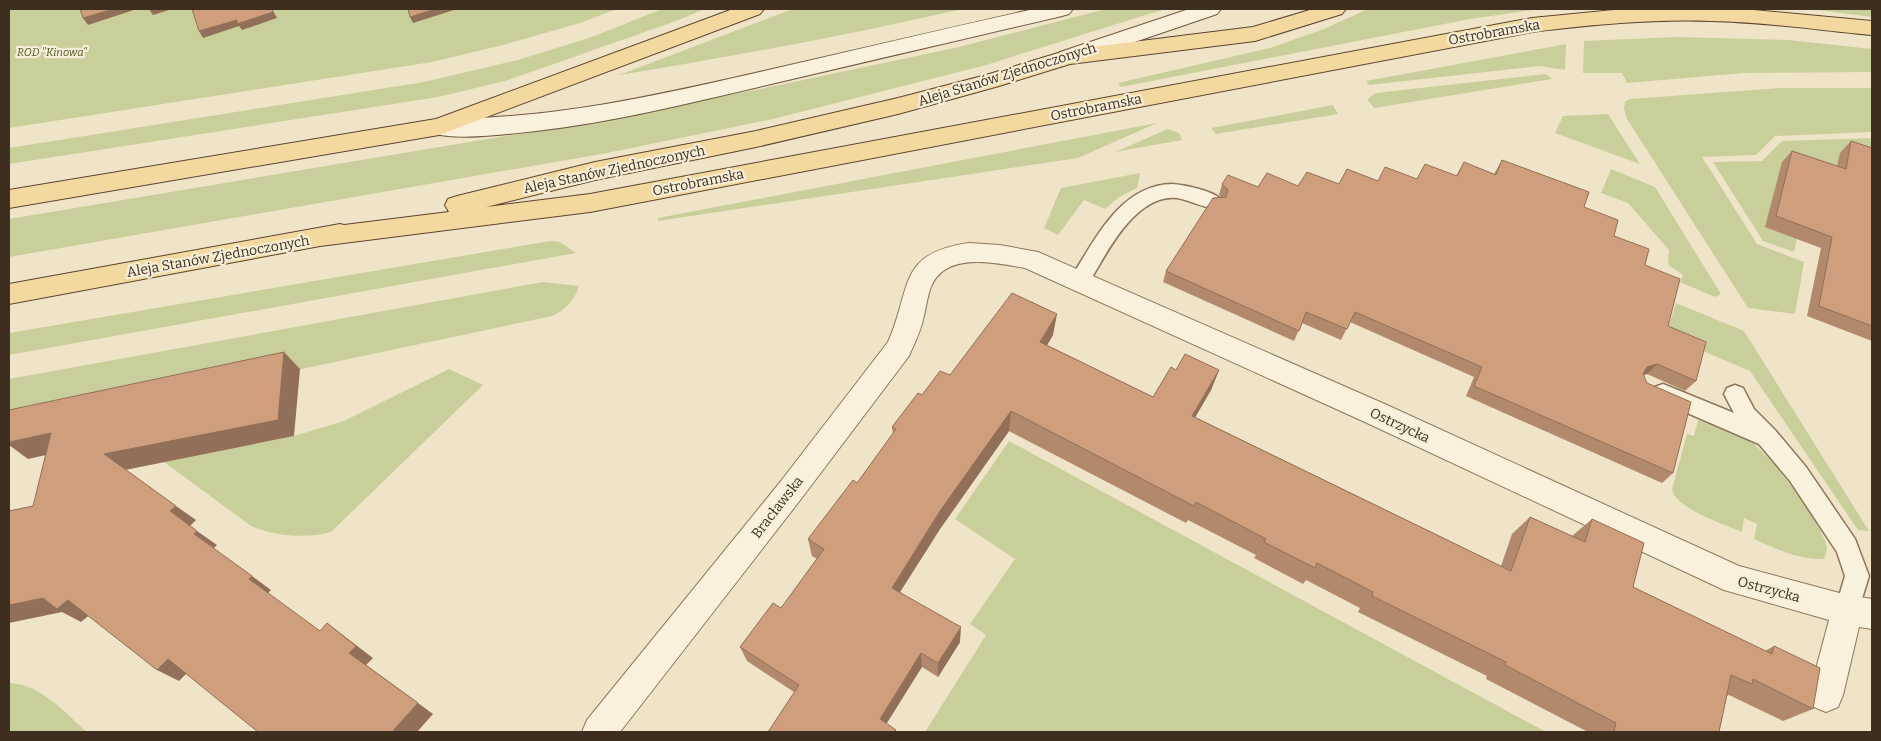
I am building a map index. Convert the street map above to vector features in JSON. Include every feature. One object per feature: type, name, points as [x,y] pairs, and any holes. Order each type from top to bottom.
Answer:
[{"type":"main road","points":[[722,20],[743,9]]},
{"type":"main road","points":[[9,199],[439,127],[753,9]]},
{"type":"main road","points":[[1068,57],[1255,34],[1335,9]]},
{"type":"main road","name":"Ostrobramska","points":[[321,237],[590,203],[1532,25],[1602,17],[1683,14],[1777,18],[1872,28]]},
{"type":"main road","name":"Aleja Stanów Zjednoczonych","points":[[9,294],[321,237],[596,171],[756,139],[898,106],[991,81],[1068,57]]},
{"type":"street","points":[[439,127],[522,126],[658,103],[1062,9]]},
{"type":"street","name":"Aleja Stanów Zjednoczonych","points":[[1068,57],[1210,9]]},
{"type":"street","name":"Ostrzycka","points":[[929,269],[940,259],[954,255],[989,252],[1029,259],[1377,414],[1735,580],[1860,612]]},
{"type":"street","name":"Bracławska","points":[[599,732],[791,490],[899,348],[908,327],[920,282],[929,269]]},
{"type":"street","points":[[1826,695],[1860,612]]},
{"type":"lane","points":[[1079,282],[1119,222],[1140,199],[1158,192],[1179,191],[1214,202]]},
{"type":"lane","points":[[1646,385],[1766,437]]},
{"type":"lane","points":[[1735,394],[1746,416],[1798,474],[1847,547],[1857,576],[1860,612]]},
{"type":"green space","name":"ROD \"Kinowa\"","points":[[9,9],[617,9],[580,23],[503,45],[432,62],[9,128]]},
{"type":"green space","points":[[662,9],[705,9],[505,81],[438,97],[9,164],[9,148],[424,82],[518,60],[592,37]]},
{"type":"green space","points":[[793,9],[963,9],[792,45],[619,75]]},
{"type":"green space","points":[[1106,9],[1165,9],[986,65],[773,119],[607,153],[9,257],[9,219],[607,119],[959,47]]},
{"type":"green space","points":[[1368,9],[1540,9],[1470,19],[1121,87],[1118,83],[1270,48],[1324,29]]},
{"type":"green space","points":[[1810,9],[1872,9],[1872,17]]},
{"type":"green space","points":[[1676,37],[1788,40],[1872,49],[1872,72],[1744,73],[1627,83],[1622,73],[1583,73],[1584,41]]},
{"type":"green space","points":[[1566,44],[1565,70],[1539,66],[1369,85],[1366,81]]},
{"type":"green space","points":[[1546,74],[1552,79],[1374,108],[1367,99],[1376,93]]},
{"type":"green space","points":[[1780,88],[1872,88],[1872,132],[1775,136],[1756,155],[1702,157],[1757,244],[1804,262],[1795,314],[1748,308],[1627,119],[1624,109],[1625,102],[1630,99]]},
{"type":"green space","points":[[1333,105],[1338,114],[1216,134],[1211,128]]},
{"type":"green space","points":[[1608,114],[1640,164],[1555,133],[1563,116]]},
{"type":"green space","points":[[1157,123],[1078,158],[658,221],[658,218]]},
{"type":"green space","points":[[1168,129],[1179,133],[1182,140],[1115,152]]},
{"type":"green space","points":[[1872,138],[1872,164],[1835,181],[1797,239],[1794,252],[1763,241],[1713,162],[1762,161],[1782,141]]},
{"type":"green space","points":[[1611,169],[1655,187],[1721,294],[1715,297],[1680,282],[1683,275],[1668,265],[1669,250],[1628,203],[1601,193]]},
{"type":"green space","points":[[1140,173],[1137,188],[1119,197],[1105,209],[1084,200],[1058,235],[1044,228],[1061,188]]},
{"type":"green space","points":[[550,241],[560,242],[576,253],[9,355],[9,333]]},
{"type":"green space","points":[[543,282],[579,286],[569,304],[552,316],[9,431],[9,379]]},
{"type":"green space","points":[[1676,303],[1744,331],[1869,531],[1858,530],[1750,371],[1672,338],[1667,330]]},
{"type":"green space","points":[[449,369],[483,385],[331,532],[301,536],[270,532],[251,526],[164,462],[294,436],[344,421]]},
{"type":"green space","points":[[1698,420],[1730,431],[1748,440],[1768,458],[1794,490],[1824,537],[1827,548],[1824,559],[1797,556],[1754,539],[1757,524],[1744,518],[1742,532],[1701,515],[1681,503],[1672,489],[1687,434],[1694,436]]},
{"type":"green space","points":[[1009,441],[1546,732],[925,732],[986,635],[970,624],[1015,559],[955,519]]},
{"type":"green space","points":[[9,683],[31,688],[42,694],[61,708],[87,732],[9,732]]},
{"type":"building","points":[[80,9],[113,9],[83,18]]},
{"type":"building","points":[[192,9],[272,9],[273,12],[237,24],[237,20],[199,31]]},
{"type":"building","points":[[408,9],[435,9],[410,17]]},
{"type":"building","points":[[1851,141],[1872,148],[1872,326],[1819,306],[1832,237],[1776,216],[1792,151],[1846,169]]},
{"type":"building","points":[[1502,160],[1589,192],[1584,207],[1618,220],[1614,236],[1649,249],[1645,265],[1680,279],[1668,326],[1706,342],[1696,381],[1657,364],[1647,367],[1643,374],[1647,383],[1691,402],[1673,473],[1474,386],[1482,367],[1355,312],[1347,329],[1306,312],[1299,331],[1166,271],[1213,198],[1226,197],[1228,190],[1222,184],[1228,175],[1258,187],[1267,173],[1298,186],[1307,172],[1339,184],[1347,169],[1378,181],[1385,167],[1417,179],[1425,164],[1457,176],[1464,162],[1496,175]]},
{"type":"building","points":[[1012,293],[1057,314],[1040,342],[1153,397],[1171,367],[1176,370],[1185,354],[1219,370],[1192,416],[1511,571],[1530,517],[1585,542],[1592,519],[1644,543],[1633,587],[1772,654],[1774,646],[1820,668],[1813,709],[1753,679],[1752,684],[1731,675],[1719,732],[1614,732],[1616,723],[1505,665],[1506,662],[1372,596],[1373,592],[1317,563],[1315,568],[1264,542],[1266,539],[1196,502],[1194,506],[1011,411],[940,511],[892,588],[961,627],[938,663],[921,653],[880,719],[896,730],[895,732],[768,732],[799,685],[740,647],[773,603],[781,608],[824,549],[808,539],[853,480],[857,483],[896,429],[892,427],[918,393],[922,395],[940,371],[950,375]]},
{"type":"building","points":[[284,352],[278,420],[104,454],[176,506],[170,511],[197,531],[194,534],[252,576],[249,579],[320,631],[327,623],[356,646],[349,653],[418,703],[392,732],[258,732],[168,659],[157,670],[68,600],[57,609],[43,598],[9,605],[9,511],[33,506],[51,433],[9,442],[9,410]]}]
